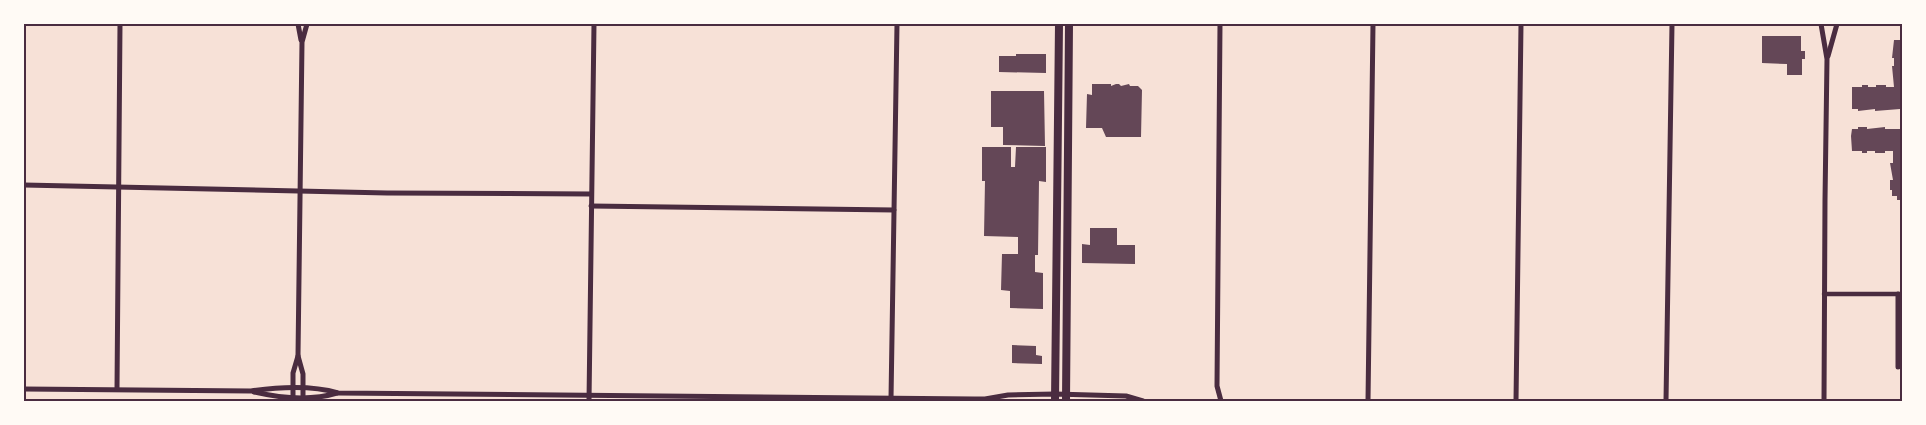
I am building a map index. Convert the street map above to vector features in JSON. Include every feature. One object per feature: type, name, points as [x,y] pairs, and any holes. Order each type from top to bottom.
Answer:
[{"type":"main road","points":[[1055,398],[1059,24]]},
{"type":"main road","points":[[1066,398],[1069,24]]},
{"type":"street","points":[[117,389],[120,24]]},
{"type":"street","points":[[293,399],[293,373],[298,356],[302,42],[298,24]]},
{"type":"street","points":[[302,42],[307,24]]},
{"type":"street","points":[[589,399],[594,24]]},
{"type":"street","points":[[891,399],[897,24]]},
{"type":"street","points":[[1220,24],[1217,386],[1221,401]]},
{"type":"street","points":[[1368,401],[1373,24]]},
{"type":"street","points":[[1516,401],[1521,24]]},
{"type":"street","points":[[1666,401],[1672,24]]},
{"type":"street","points":[[1821,24],[1827,59],[1824,401]]},
{"type":"street","points":[[1827,59],[1838,24]]},
{"type":"street","points":[[24,185],[300,191],[591,194]]},
{"type":"street","points":[[591,206],[894,210]]},
{"type":"street","points":[[1824,294],[1900,294],[1898,367]]},
{"type":"street","points":[[298,356],[303,374],[303,399]]},
{"type":"street","points":[[24,389],[251,391],[269,388],[303,388],[324,389],[338,393],[589,399],[985,399],[1008,395],[1055,398],[1126,396],[1143,401]]},
{"type":"street","points":[[251,391],[269,396],[293,399],[324,397],[338,393]]},
{"type":"street","points":[[985,399],[994,401]]},
{"type":"building","points":[[1762,36],[1801,36],[1801,51],[1805,51],[1805,59],[1802,59],[1802,75],[1787,75],[1787,64],[1762,63]]},
{"type":"building","points":[[1894,40],[1902,40],[1902,113],[1900,109],[1858,111],[1858,109],[1852,109],[1852,87],[1886,85],[1886,87],[1894,87],[1892,66],[1894,66],[1894,58],[1892,58]]},
{"type":"building","points":[[1016,54],[1046,54],[1046,73],[999,72],[999,56],[1016,56]]},
{"type":"building","points":[[1092,84],[1111,84],[1111,86],[1119,84],[1121,86],[1129,84],[1130,86],[1138,86],[1142,90],[1141,137],[1106,137],[1102,128],[1086,128],[1087,94],[1092,95]]},
{"type":"building","points":[[991,91],[1044,91],[1045,146],[1003,145],[1003,127],[991,127]]},
{"type":"building","points":[[1902,125],[1902,200],[1897,200],[1897,196],[1892,196],[1892,190],[1890,190],[1890,180],[1893,180],[1890,163],[1893,163],[1893,151],[1875,153],[1875,151],[1867,151],[1867,153],[1862,153],[1862,151],[1852,151],[1851,136],[1852,129],[1858,129],[1858,127],[1867,127],[1867,129],[1885,127],[1885,129],[1900,129]]},
{"type":"building","points":[[982,147],[1011,147],[1011,167],[1015,167],[1016,147],[1046,147],[1046,182],[1039,181],[1038,255],[1035,255],[1035,272],[1043,273],[1043,309],[1010,308],[1010,291],[1001,290],[1002,254],[1018,254],[1018,237],[984,236],[985,181],[982,181]]},
{"type":"building","points":[[1090,228],[1117,228],[1117,245],[1135,245],[1135,264],[1082,263],[1082,244],[1090,245]]},
{"type":"building","points":[[1012,345],[1036,346],[1036,355],[1042,356],[1042,364],[1012,363]]}]
